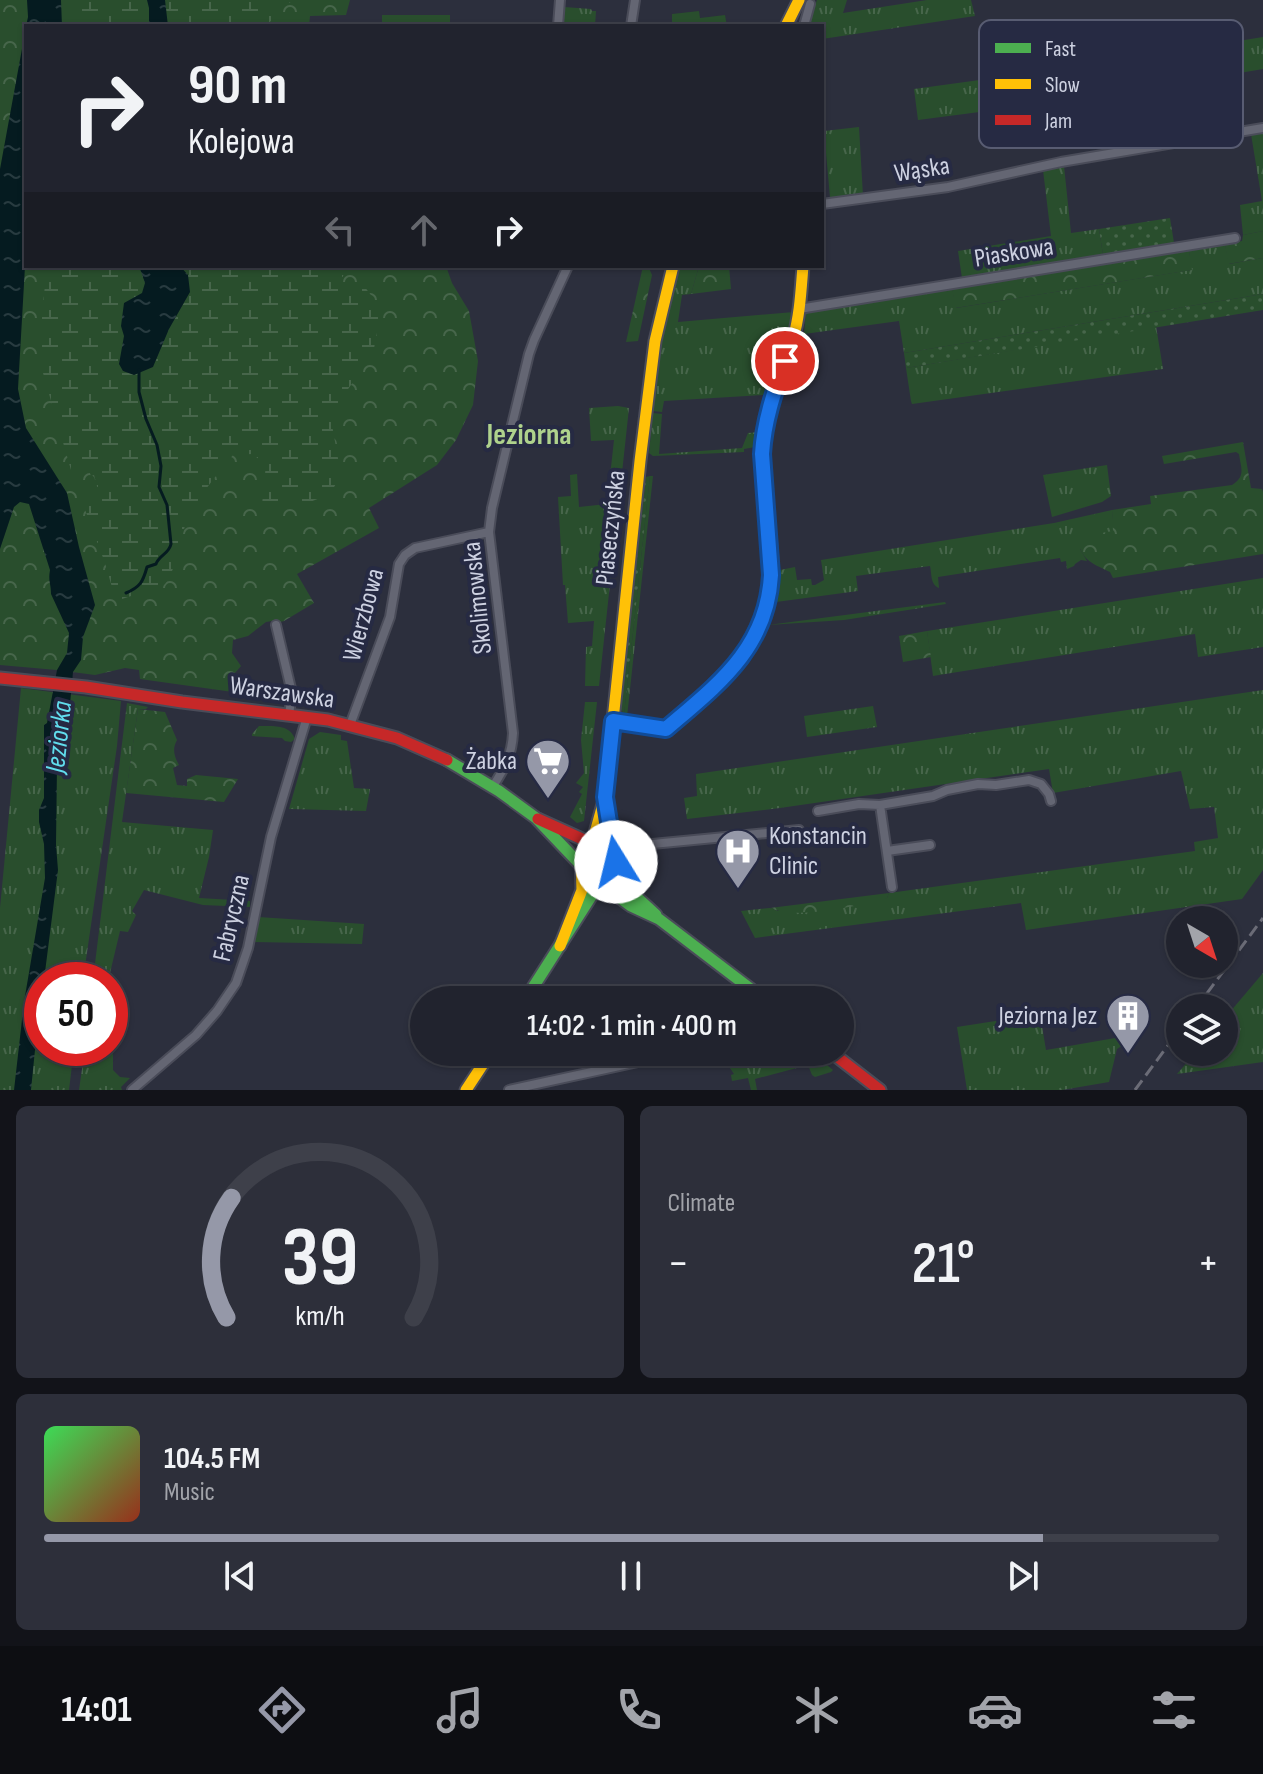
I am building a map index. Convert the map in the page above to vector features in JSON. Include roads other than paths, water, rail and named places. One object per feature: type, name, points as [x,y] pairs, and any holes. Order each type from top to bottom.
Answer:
[{"type":"main road","points":[[788,24],[805,2]]},
{"type":"main road","name":"Piaseczyńska","points":[[560,946],[582,890],[583,852],[591,843],[605,797],[655,341],[673,268]]},
{"type":"main road","points":[[613,721],[666,729],[724,678],[760,628],[768,604],[771,575],[762,454],[765,424],[793,338],[803,268]]},
{"type":"main road","name":"Warszawska","points":[[0,678],[307,717],[392,736],[449,762],[536,818],[612,852]]},
{"type":"main road","name":"Piaseczyńska","points":[[605,797],[612,852]]},
{"type":"main road","name":"Warszawska","points":[[536,818],[601,883]]},
{"type":"main road","points":[[534,986],[601,883],[612,852]]},
{"type":"main road","points":[[612,852],[621,881],[659,919],[747,986]]},
{"type":"main road","points":[[601,883],[631,906],[659,919]]},
{"type":"main road","points":[[470,1089],[483,1066]]},
{"type":"main road","points":[[847,1066],[871,1088]]},
{"type":"street","points":[[558,24],[560,0]]},
{"type":"street","points":[[631,24],[635,0]]},
{"type":"street","points":[[804,24],[805,2]]},
{"type":"street","name":"Wąska","points":[[1243,131],[1263,128]]},
{"type":"street","name":"Wąska","points":[[824,204],[948,187],[1061,162],[1144,148]]},
{"type":"street","name":"Piaskowa","points":[[799,309],[1235,238]]},
{"type":"street","name":"Skolimowska","points":[[492,788],[508,763],[513,733],[489,532],[496,489],[529,354],[567,268]]},
{"type":"street","name":"Wierzbowa","points":[[350,725],[390,617],[402,558],[415,548],[489,532]]},
{"type":"street","points":[[276,625],[292,693],[289,715]]},
{"type":"street","name":"Fabryczna","points":[[132,1090],[196,1035],[236,983],[248,948],[271,837],[307,717]]},
{"type":"street","points":[[818,811],[859,804],[880,805],[978,784],[996,785],[1029,780],[1041,784],[1051,801]]},
{"type":"street","points":[[880,805],[892,887]]},
{"type":"street","points":[[612,852],[642,845],[799,830]]},
{"type":"street","points":[[887,851],[930,845]]},
{"type":"street","points":[[509,1090],[620,1066]]},
{"type":"water","points":[[27,0],[61,0],[62,24],[26,24]]},
{"type":"water","points":[[147,0],[165,0],[168,24],[149,24]]},
{"type":"water","name":"Jeziorka","points":[[24,38],[25,268],[18,389],[26,428],[67,493],[95,605],[83,637],[81,660],[73,672],[68,725],[57,766],[58,870],[46,962],[31,962],[45,878],[44,844],[39,822],[39,810],[44,798],[44,725],[47,723],[57,670],[67,653],[69,633],[51,594],[50,570],[29,504],[20,502],[14,507],[0,549],[0,169]]},
{"type":"water","points":[[140,268],[182,268],[188,275],[190,292],[169,329],[153,367],[134,375],[123,371],[119,364],[124,336],[121,326],[124,303],[142,293],[145,283]]},
{"type":"water","points":[[24,1002],[24,1066],[33,1066],[31,1090],[14,1090]]},
{"type":"waterway","points":[[126,593],[135,589],[147,567],[156,564],[171,544],[167,505],[159,487],[161,466],[139,392],[139,370]]},
{"type":"railway","points":[[1206,994],[1263,918]]},
{"type":"railway","points":[[1135,1090],[1166,1048]]},
{"type":"place","name":"Żabka","points":[[548,800]]},
{"type":"place","name":"Konstancin Clinic","points":[[738,890]]},
{"type":"place","name":"Jeziorna Jez","points":[[1128,1055]]},
{"type":"district","name":"Jeziorna","points":[[529,435]]}]
